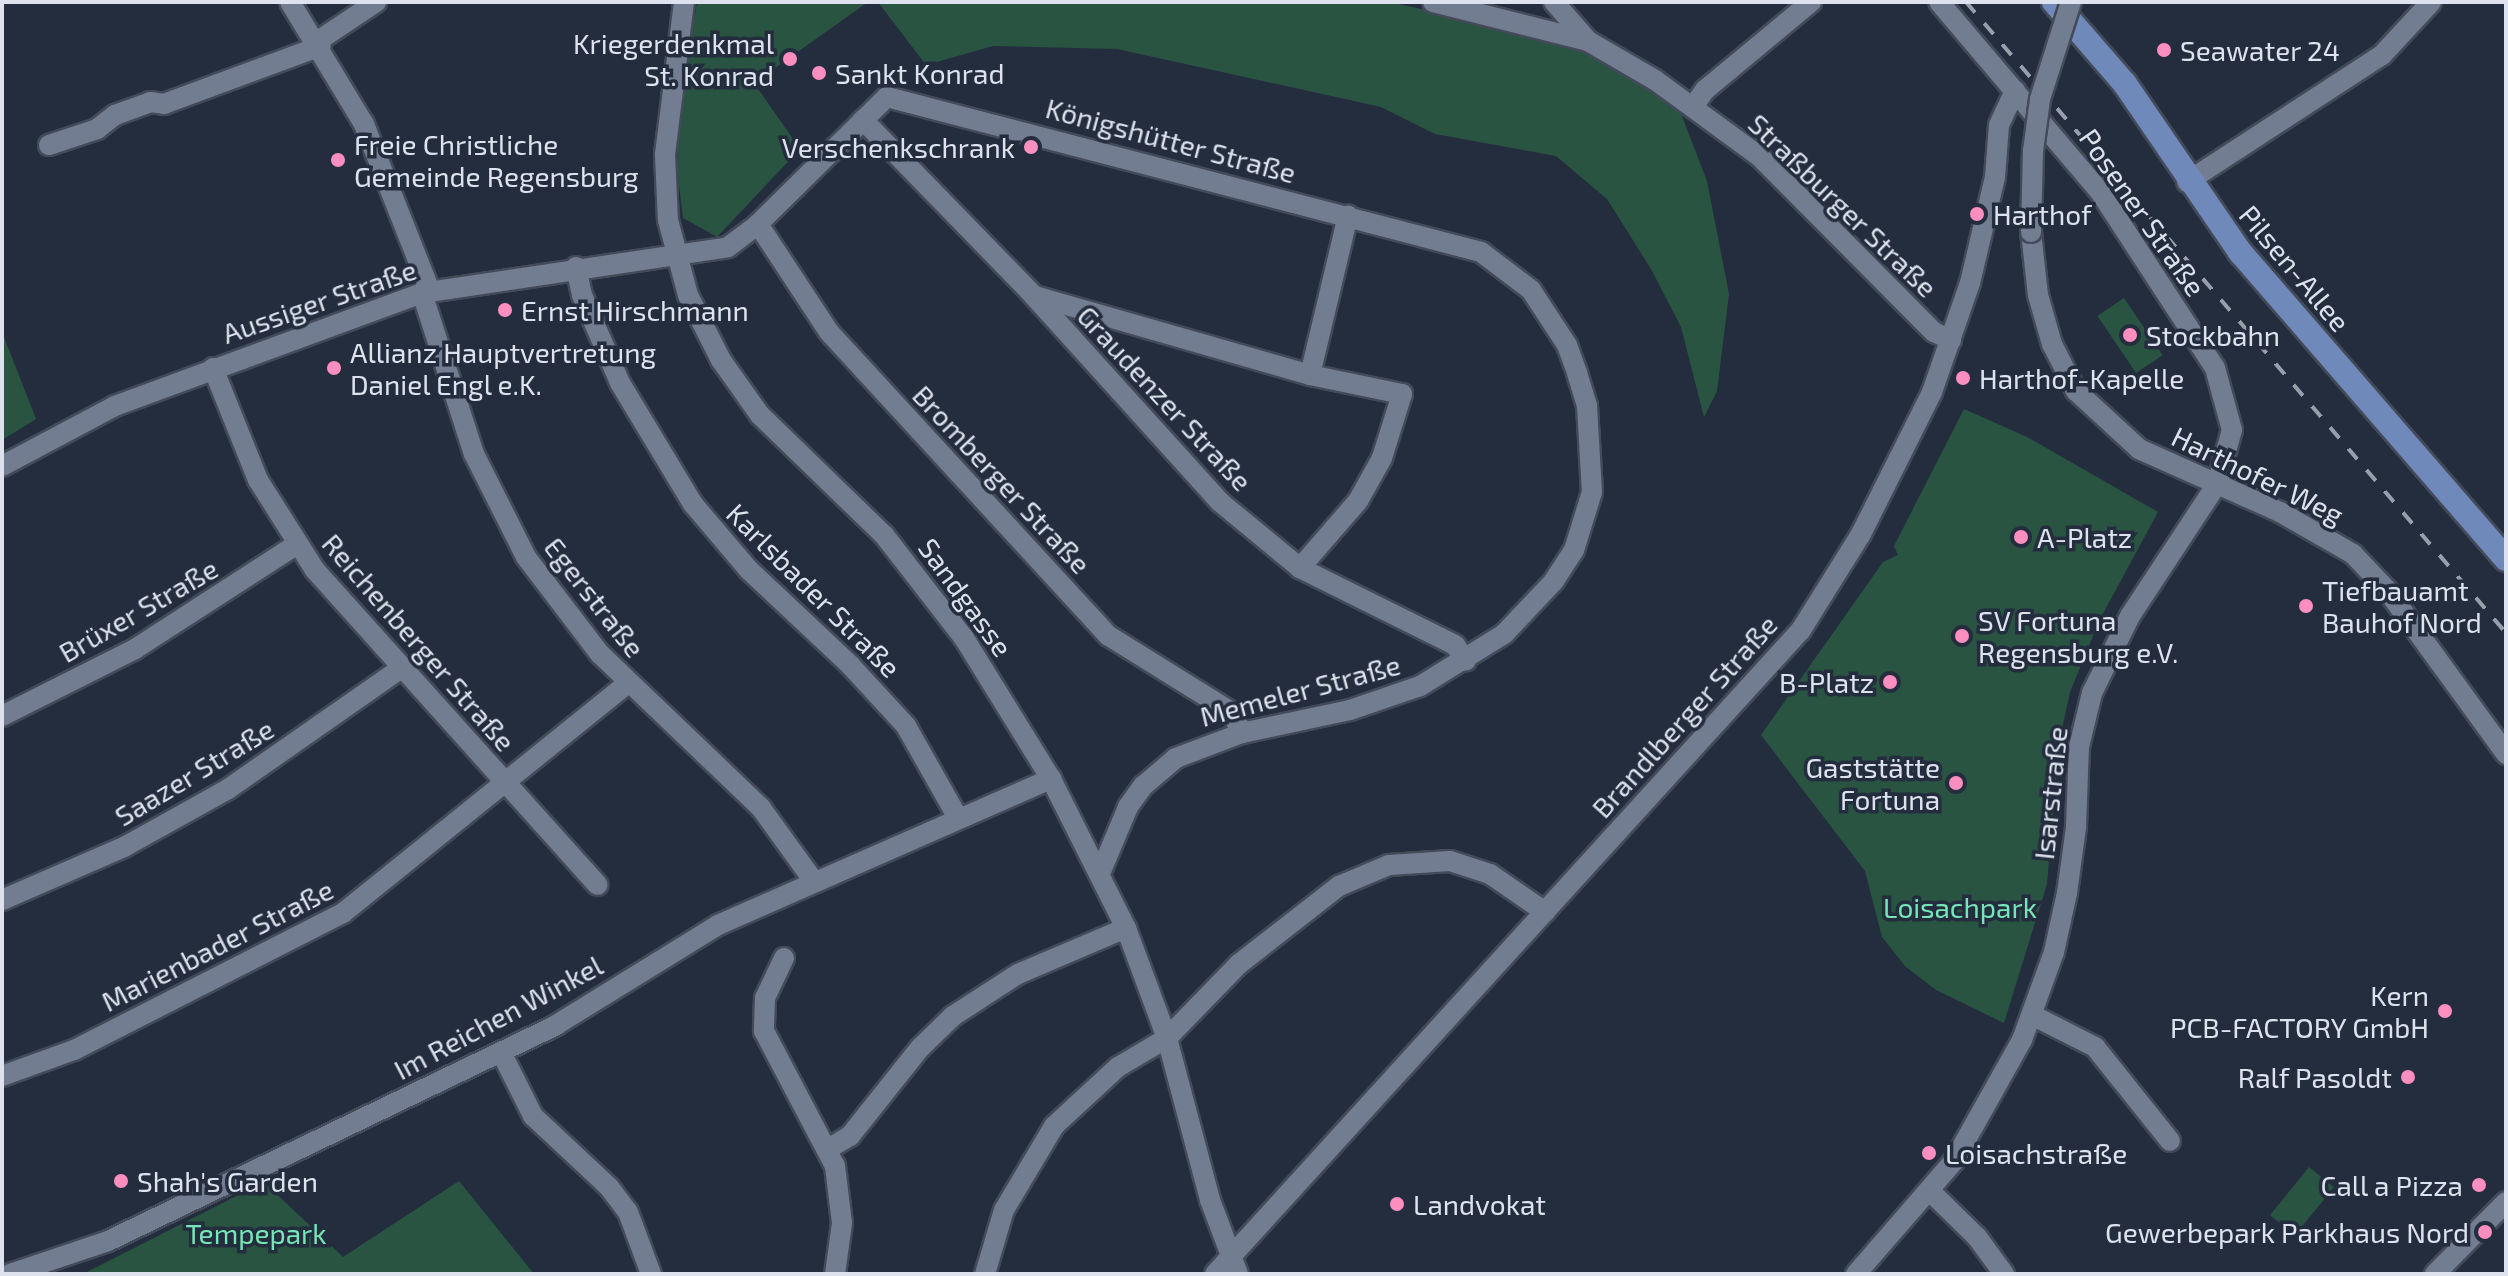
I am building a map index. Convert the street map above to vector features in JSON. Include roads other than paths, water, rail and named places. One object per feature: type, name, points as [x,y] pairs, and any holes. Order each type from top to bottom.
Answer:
[{"type":"main road","name":"Pilsen-Allee","points":[[2054,2],[2125,84],[2187,182],[2291,314],[2506,559]]},
{"type":"street","name":"Egerstraße","points":[[290,2],[319,43],[385,169],[426,292],[469,441],[505,523],[571,618],[627,684],[761,808],[813,880]]},
{"type":"street","points":[[49,145],[97,129],[115,115],[150,102],[164,104],[319,43],[376,2]]},
{"type":"street","name":"Sandgasse","points":[[684,2],[665,137],[675,256],[705,332],[736,383],[781,439],[901,553],[964,638],[1051,779],[1101,871],[1126,928],[1167,1038],[1210,1200],[1236,1265]]},
{"type":"street","name":"Straßburger Straße","points":[[1433,2],[1588,41],[1693,107],[1759,156],[1934,332],[1951,340]]},
{"type":"street","points":[[1554,2],[1588,41]]},
{"type":"street","points":[[1693,107],[1705,90],[1811,2]]},
{"type":"street","name":"Posener Straße","points":[[1939,2],[2101,193],[2215,368],[2225,388],[2232,430],[2217,484]]},
{"type":"street","name":"Harthofer Weg","points":[[2071,2],[2040,99],[2031,232],[2048,331],[2076,391],[2139,449],[2331,539],[2366,566],[2506,754]]},
{"type":"street","points":[[2187,182],[2382,55],[2431,2]]},
{"type":"street","name":"Brandlberger Straße","points":[[1215,1274],[1236,1265],[1545,912],[1801,630],[1897,467],[1951,340],[1995,177],[1999,125],[2015,91]]},
{"type":"street","name":"Aussiger Straße","points":[[2,466],[115,406],[426,292],[576,267],[728,247],[758,224],[887,97]]},
{"type":"street","name":"Königshütter Straße","points":[[887,97],[1441,238]]},
{"type":"street","name":"Graudenzer Straße","points":[[863,120],[1033,295],[1220,502],[1300,568],[1455,645],[1466,661]]},
{"type":"street","points":[[1310,375],[1348,215]]},
{"type":"street","name":"Bromberger Straße","points":[[758,224],[829,332],[1109,636],[1231,712],[1242,733]]},
{"type":"street","name":"Memeler Straße","points":[[1101,871],[1128,807],[1158,771],[1194,748],[1242,733],[1390,697],[1466,661],[1532,606],[1574,550],[1592,492],[1591,441],[1577,373],[1550,316],[1510,271],[1481,252],[1441,238]]},
{"type":"street","name":"Karlsbader Straße","points":[[576,267],[582,295],[620,383],[693,504],[749,570],[906,726],[958,818]]},
{"type":"street","points":[[1033,295],[1310,375],[1402,394],[1382,458],[1358,501],[1300,568]]},
{"type":"street","name":"Reichenberger Straße","points":[[213,368],[258,480],[297,544],[400,669],[598,885]]},
{"type":"street","name":"Isarstraße","points":[[1856,1274],[1931,1192],[1978,1127],[2032,1015],[2054,952],[2067,893],[2076,827],[2079,747],[2092,693],[2123,627],[2217,484]]},
{"type":"street","name":"Brüxer Straße","points":[[2,716],[135,649],[297,544]]},
{"type":"street","name":"Saazer Straße","points":[[2,900],[124,847],[228,789],[400,669]]},
{"type":"street","name":"Marienbader Straße","points":[[2,1076],[74,1050],[303,936],[391,879],[627,684]]},
{"type":"street","name":"Im Reichen Winkel","points":[[10,1274],[108,1241],[577,1013],[694,938],[813,880],[1051,779]]},
{"type":"street","points":[[985,1274],[1004,1210],[1054,1126],[1118,1067],[1167,1038],[1276,932],[1363,874],[1408,861],[1450,861],[1490,874],[1545,912]]},
{"type":"street","points":[[828,1149],[850,1136],[920,1048],[953,1016],[1018,974],[1126,928]]},
{"type":"street","points":[[784,958],[765,998],[764,1031],[768,1047],[828,1149],[842,1223],[835,1274]]},
{"type":"street","points":[[2032,1015],[2095,1047],[2170,1141]]},
{"type":"street","points":[[501,1052],[533,1116],[609,1187],[628,1212],[651,1274]]},
{"type":"street","points":[[1931,1192],[1968,1226],[2004,1274]]},
{"type":"street","points":[[2435,1274],[2506,1202]]},
{"type":"street","points":[[1236,1265],[1254,1274]]},
{"type":"railway","points":[[1966,2],[2506,633]]},
{"type":"place","name":"Seawater 24","points":[[2164,50]]},
{"type":"place","name":"Kriegerdenkmal St. Konrad","points":[[790,59]]},
{"type":"place","name":"Sankt Konrad","points":[[819,73]]},
{"type":"place","name":"Verschenkschrank","points":[[1031,147]]},
{"type":"place","name":"Freie Christliche Gemeinde Regensburg","points":[[338,160]]},
{"type":"place","name":"Harthof","points":[[1977,214]]},
{"type":"place","name":"Ernst Hirschmann","points":[[505,310]]},
{"type":"place","name":"Stockbahn","points":[[2130,335]]},
{"type":"place","name":"Allianz Hauptvertretung Daniel Engl e.K.","points":[[334,368]]},
{"type":"place","name":"Harthof-Kapelle","points":[[1963,378]]},
{"type":"place","name":"A-Platz","points":[[2021,537]]},
{"type":"place","name":"Tiefbauamt Bauhof Nord","points":[[2306,606]]},
{"type":"place","name":"SV Fortuna Regensburg e.V.","points":[[1962,636]]},
{"type":"place","name":"B-Platz","points":[[1890,682]]},
{"type":"place","name":"Gaststätte Fortuna","points":[[1956,783]]},
{"type":"place","name":"Kern PCB-FACTORY GmbH","points":[[2445,1011]]},
{"type":"place","name":"Ralf Pasoldt","points":[[2408,1077]]},
{"type":"place","name":"Loisachstraße","points":[[1929,1153]]},
{"type":"place","name":"Shah's Garden","points":[[121,1181]]},
{"type":"place","name":"Call a Pizza","points":[[2479,1185]]},
{"type":"place","name":"Landvokat","points":[[1397,1204]]},
{"type":"place","name":"Gewerbepark Parkhaus Nord","points":[[2485,1232]]},
{"type":"park label","name":"Loisachpark","points":[[1960,907]]},
{"type":"park label","name":"Tempepark","points":[[256,1233]]}]
